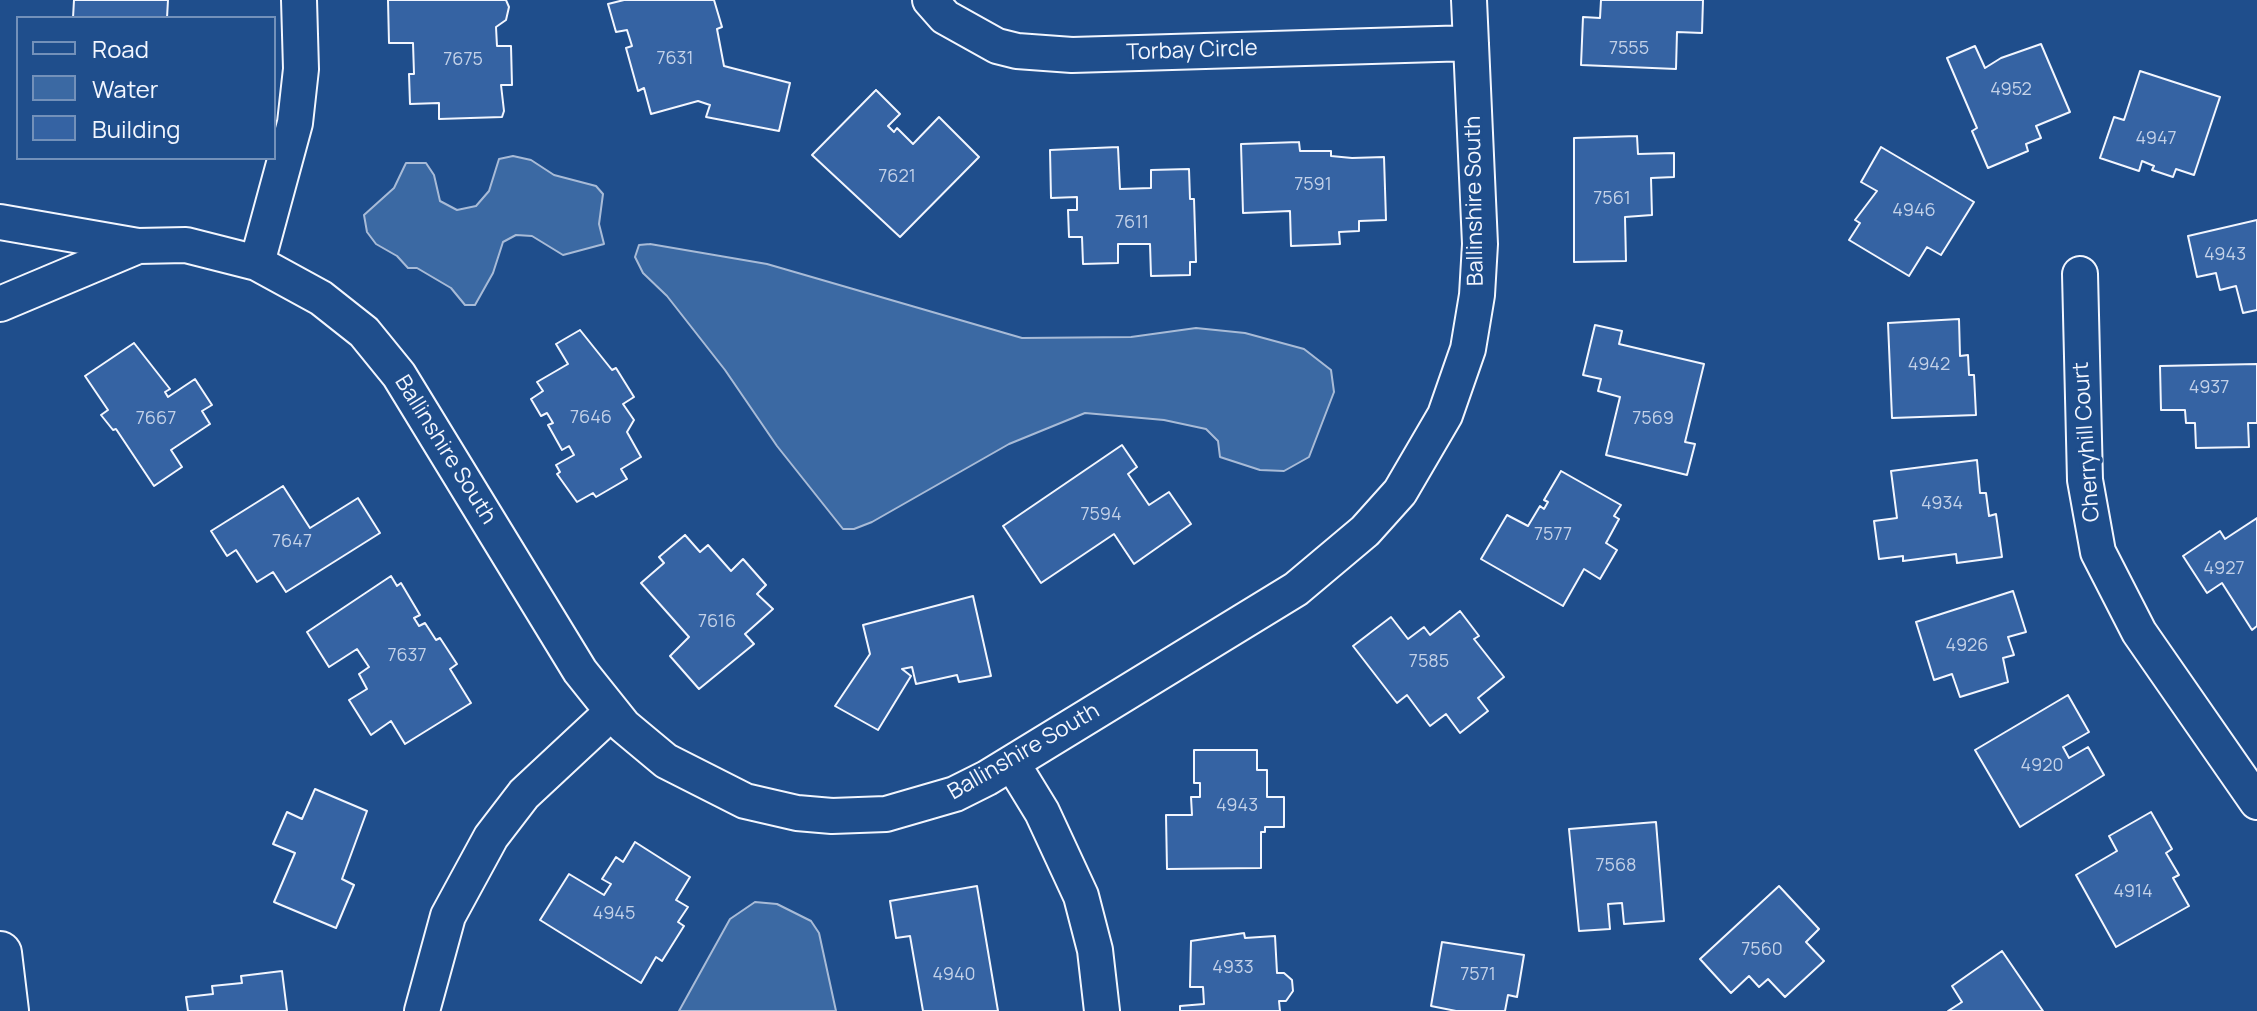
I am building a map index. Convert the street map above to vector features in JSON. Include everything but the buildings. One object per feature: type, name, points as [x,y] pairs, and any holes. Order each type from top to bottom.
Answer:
[{"type":"street","points":[[257,263],[295,123],[301,69],[299,0]]},
{"type":"street","name":"Torbay Circle","points":[[930,0],[945,17],[997,46],[1017,51],[1072,55],[1471,43]]},
{"type":"street","name":"Ballinshire South","points":[[0,304],[138,246],[186,245],[257,263],[329,303],[364,332],[409,390],[580,671],[612,712],[656,753],[736,798],[797,813],[832,816],[886,814],[955,794],[1012,763],[1296,589],[1365,531],[1410,477],[1437,432],[1458,381],[1468,349],[1477,295],[1480,244],[1469,0]]},
{"type":"street","points":[[0,222],[138,246]]},
{"type":"street","name":"Cherryhill Court","points":[[2080,274],[2085,480],[2098,552],[2139,632],[2257,802]]},
{"type":"street","points":[[422,1011],[448,916],[491,837],[524,794],[612,712]]},
{"type":"street","points":[[1012,763],[1042,812],[1081,896],[1095,950],[1102,1011]]},
{"type":"street","points":[[0,953],[7,1011]]},
{"type":"water","points":[[513,156],[531,160],[554,175],[596,186],[603,194],[599,224],[604,244],[563,255],[532,236],[516,235],[503,242],[493,273],[475,305],[465,305],[451,288],[417,268],[408,268],[397,256],[376,244],[367,232],[364,215],[394,188],[406,163],[426,163],[434,175],[440,201],[457,210],[476,206],[489,191],[499,159]]},
{"type":"water","points":[[650,244],[767,264],[1022,338],[1131,337],[1196,328],[1245,333],[1304,349],[1331,370],[1334,392],[1309,457],[1284,471],[1260,470],[1220,457],[1218,441],[1206,429],[1164,420],[1085,413],[1009,444],[872,522],[854,529],[843,529],[777,446],[725,370],[667,296],[643,273],[635,257],[639,245]]},
{"type":"water","points":[[755,902],[777,904],[811,921],[819,933],[836,1011],[679,1011],[730,919]]}]
